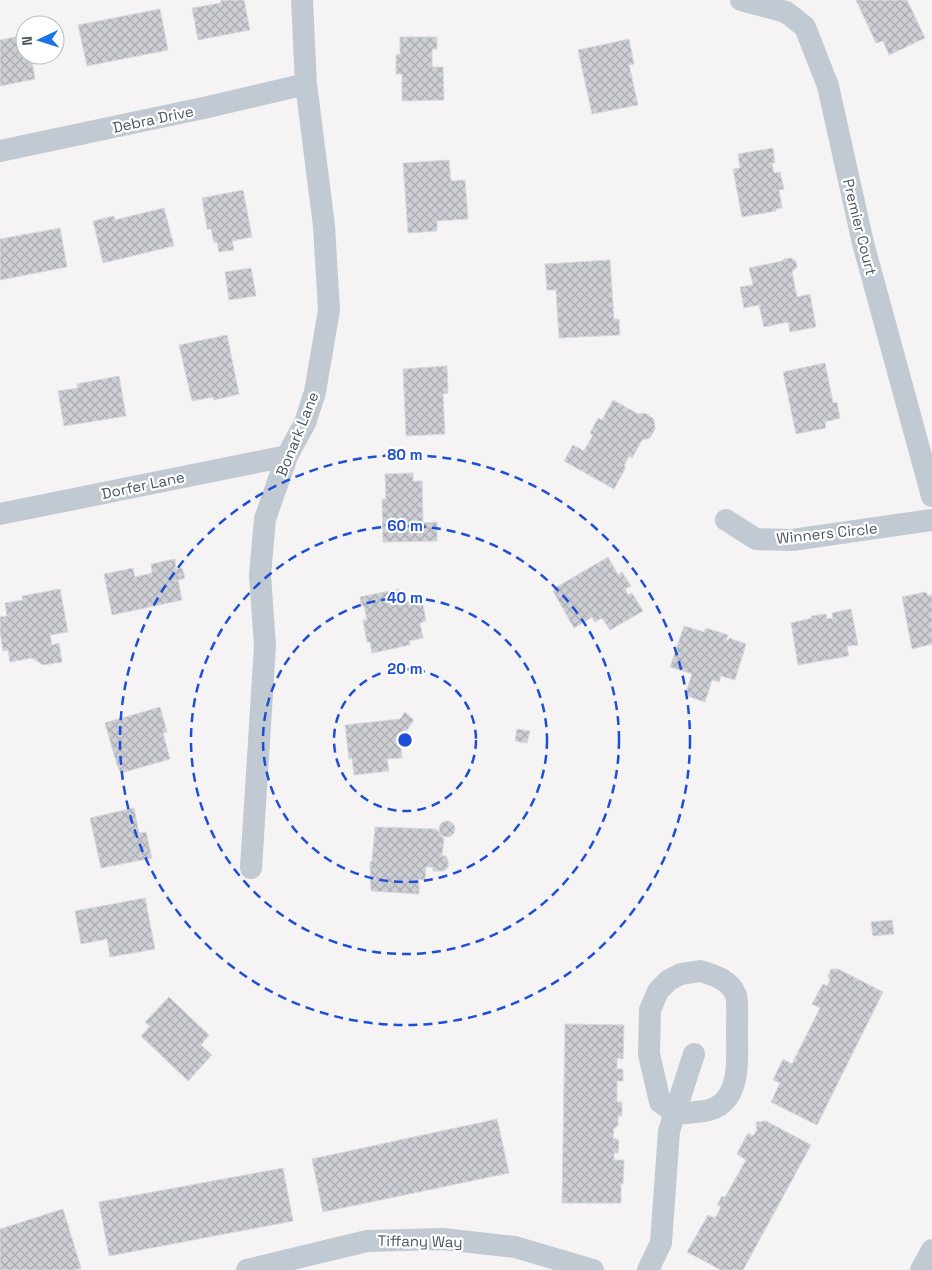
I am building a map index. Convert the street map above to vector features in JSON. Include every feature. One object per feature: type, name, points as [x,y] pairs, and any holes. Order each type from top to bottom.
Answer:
[{"type":"street","name":"Bonark Lane","points":[[251,868],[265,646],[260,576],[265,518],[286,456],[305,423],[315,392],[329,310],[324,226],[306,84],[302,0]]},
{"type":"street","name":"Premier Court","points":[[741,0],[786,12],[805,27],[828,86],[863,243],[932,496]]},
{"type":"street","name":"Debra Drive","points":[[0,151],[208,107],[306,84]]},
{"type":"street","name":"Dorfer Lane","points":[[0,514],[286,456]]},
{"type":"street","name":"Winners Circle","points":[[726,520],[756,539],[792,540],[932,520]]},
{"type":"street","points":[[700,972],[714,975],[727,982],[736,996],[737,1069],[735,1083],[731,1093],[723,1103],[701,1112],[675,1113],[660,1102],[650,1054],[650,1010],[658,991],[669,980],[681,974],[700,972]]},
{"type":"street","points":[[648,1270],[661,1243],[669,1131],[694,1054]]},
{"type":"street","name":"Tiffany Way","points":[[247,1270],[367,1241],[443,1239],[515,1247],[593,1270]]},
{"type":"street","points":[[921,1270],[932,1250]]},
{"type":"building","points":[[221,0],[244,0],[250,30],[198,40],[192,8],[221,3]]},
{"type":"building","points":[[856,0],[907,0],[925,38],[889,55],[883,41],[876,43]]},
{"type":"building","points":[[160,9],[168,50],[87,66],[78,25]]},
{"type":"building","points":[[15,37],[15,65],[33,65],[35,79],[0,86],[0,40]]},
{"type":"building","points":[[400,37],[437,37],[437,49],[432,49],[432,67],[443,67],[444,100],[402,101],[402,74],[396,74],[396,55],[400,54]]},
{"type":"building","points":[[629,39],[634,64],[629,65],[638,105],[592,114],[578,50]]},
{"type":"building","points":[[773,148],[775,163],[772,163],[774,173],[780,172],[784,189],[779,190],[782,208],[776,209],[776,211],[742,217],[733,169],[740,168],[738,154]]},
{"type":"building","points":[[449,160],[451,181],[465,180],[468,219],[437,221],[437,231],[408,233],[403,163]]},
{"type":"building","points":[[243,190],[252,237],[232,241],[234,250],[219,252],[217,242],[214,243],[211,229],[207,229],[202,198]]},
{"type":"building","points":[[164,208],[174,246],[103,263],[93,221],[114,216],[115,220]]},
{"type":"building","points":[[60,228],[67,267],[0,280],[0,239]]},
{"type":"building","points":[[791,258],[796,261],[797,267],[792,272],[797,297],[810,294],[816,327],[790,332],[788,322],[764,327],[759,305],[744,308],[740,287],[753,285],[749,268]]},
{"type":"building","points":[[610,260],[614,319],[619,319],[620,335],[559,338],[556,290],[547,290],[545,264]]},
{"type":"building","points":[[251,268],[256,296],[229,300],[225,272]]},
{"type":"building","points":[[227,335],[239,394],[214,400],[213,397],[192,401],[179,345]]},
{"type":"building","points":[[825,363],[833,403],[837,402],[840,418],[825,422],[826,428],[796,434],[783,372]]},
{"type":"building","points":[[447,366],[448,393],[443,394],[445,434],[406,436],[403,369]]},
{"type":"building","points":[[119,376],[126,416],[64,426],[58,391],[78,388],[77,384]]},
{"type":"building","points":[[613,400],[638,414],[645,413],[654,419],[655,429],[650,438],[642,440],[632,458],[629,456],[624,466],[626,467],[614,489],[564,461],[573,445],[584,451],[593,435],[590,433],[598,418],[602,420]]},
{"type":"building","points":[[413,473],[413,481],[422,481],[423,523],[437,522],[437,541],[383,542],[382,499],[386,499],[385,474]]},
{"type":"building","points":[[608,557],[618,575],[622,572],[631,586],[625,589],[628,595],[632,593],[643,611],[610,630],[602,618],[595,622],[592,617],[574,628],[553,591],[555,588]]},
{"type":"building","points":[[175,559],[176,569],[182,568],[185,578],[178,580],[182,600],[112,615],[104,574],[133,568],[135,577],[152,573],[151,564]]},
{"type":"building","points":[[60,589],[68,632],[50,635],[52,645],[59,643],[62,662],[43,665],[32,658],[10,662],[8,650],[3,651],[0,632],[0,617],[7,616],[5,603],[23,600],[22,596]]},
{"type":"building","points":[[399,589],[402,603],[422,599],[426,621],[420,623],[423,638],[409,641],[410,645],[372,653],[370,642],[367,642],[363,620],[367,620],[360,597]]},
{"type":"building","points":[[926,592],[928,596],[932,595],[932,644],[912,649],[902,597]]},
{"type":"building","points":[[851,609],[858,645],[847,646],[849,656],[798,665],[791,623],[812,618],[811,616],[826,614],[827,619],[833,618],[832,613]]},
{"type":"building","points":[[684,626],[704,632],[706,628],[728,635],[726,640],[728,641],[729,638],[746,644],[735,680],[721,676],[719,682],[712,680],[705,702],[685,695],[692,674],[670,667]]},
{"type":"building","points":[[160,707],[167,732],[163,733],[170,759],[121,773],[105,723]]},
{"type":"building","points":[[405,712],[414,720],[400,740],[402,758],[387,759],[389,771],[354,775],[352,758],[349,759],[345,725],[400,719]]},
{"type":"building","points":[[517,729],[530,731],[527,743],[515,741]]},
{"type":"building","points":[[134,808],[139,833],[146,832],[152,858],[101,868],[90,818]]},
{"type":"building","points":[[447,821],[453,823],[455,829],[453,835],[447,837],[441,835],[439,829],[441,823]]},
{"type":"building","points":[[375,827],[436,829],[444,839],[442,856],[446,856],[448,867],[444,871],[433,871],[433,867],[426,867],[425,880],[419,879],[419,894],[371,891],[370,862],[372,861]]},
{"type":"building","points":[[145,898],[155,949],[110,957],[107,939],[81,944],[75,911]]},
{"type":"building","points":[[892,920],[894,934],[873,936],[871,922]]},
{"type":"building","points":[[831,969],[838,969],[883,992],[817,1125],[771,1102],[780,1083],[773,1080],[783,1059],[792,1064],[820,1008],[812,1004],[823,984],[827,986],[830,980],[828,976]]},
{"type":"building","points":[[169,997],[209,1035],[201,1045],[212,1055],[188,1081],[141,1036],[150,1026],[145,1022]]},
{"type":"building","points":[[565,1024],[624,1025],[623,1059],[617,1058],[617,1069],[623,1069],[623,1081],[617,1081],[617,1102],[622,1102],[622,1116],[618,1116],[618,1126],[614,1128],[613,1138],[619,1140],[618,1153],[614,1153],[614,1160],[624,1160],[621,1203],[562,1203]]},
{"type":"building","points":[[497,1119],[509,1173],[323,1212],[312,1159]]},
{"type":"building","points":[[766,1121],[811,1145],[743,1270],[721,1270],[687,1252],[708,1215],[715,1218],[721,1207],[717,1205],[722,1196],[725,1197],[746,1160],[737,1154],[748,1133],[753,1136],[757,1130],[756,1122]]},
{"type":"building","points":[[283,1168],[293,1221],[109,1256],[99,1202]]},
{"type":"building","points":[[63,1209],[81,1268],[75,1270],[0,1270],[0,1229]]}]
